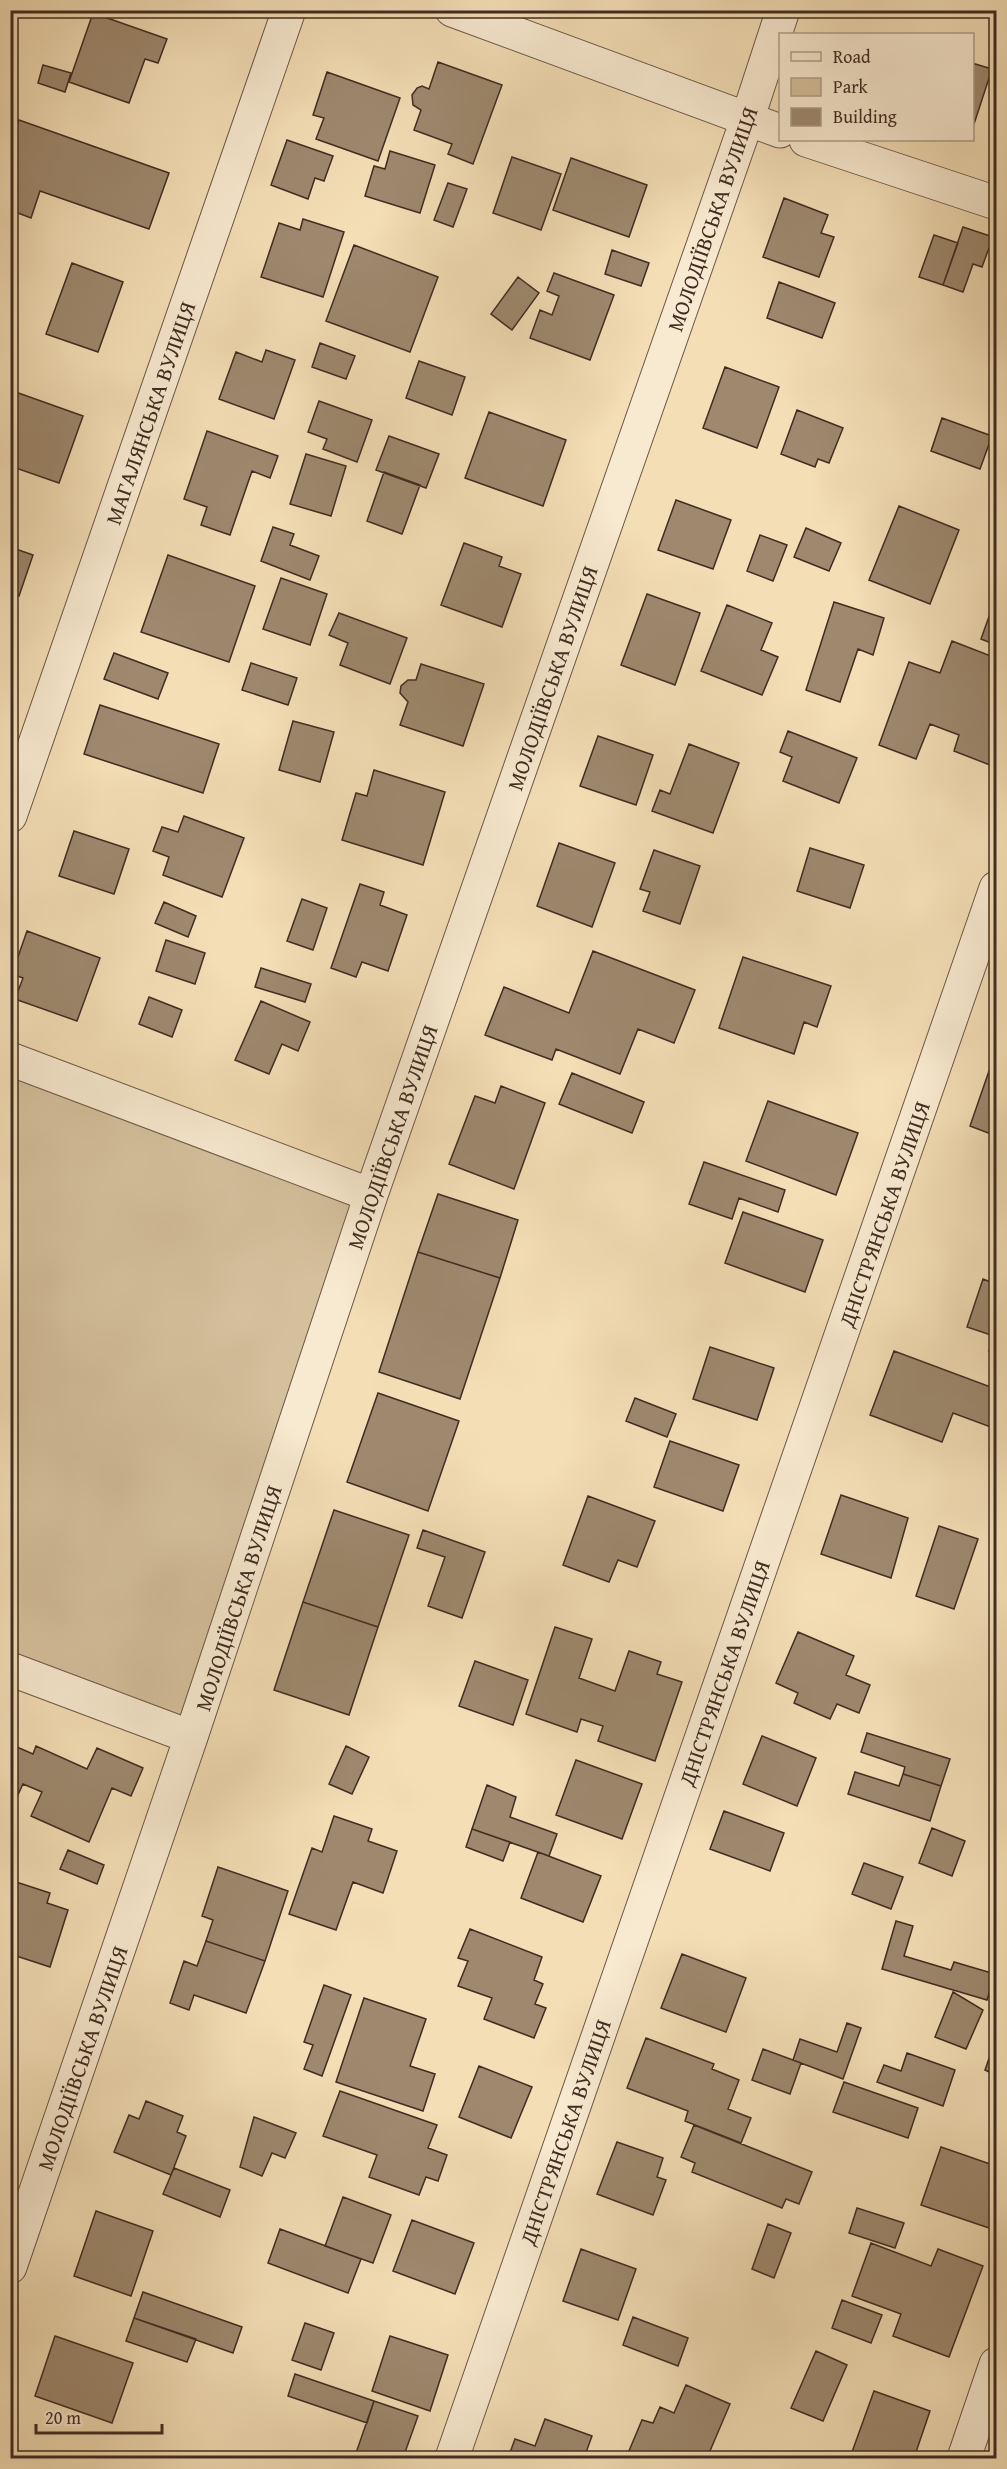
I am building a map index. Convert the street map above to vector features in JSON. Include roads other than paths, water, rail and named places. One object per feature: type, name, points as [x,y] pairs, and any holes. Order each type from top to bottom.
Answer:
[{"type":"street","name":"МАГАЛЯНСЬКА ВУЛИЦЯ","points":[[10,816],[289,10]]},
{"type":"street","points":[[452,10],[779,131]]},
{"type":"street","name":"МОЛОДІЇВСЬКА ВУЛИЦЯ","points":[[10,2267],[191,1737],[371,1195],[747,120],[783,10]]},
{"type":"street","points":[[809,141],[996,203]]},
{"type":"street","name":"ДНІСТРЯНСЬКА ВУЛИЦЯ","points":[[453,2458],[996,888]]},
{"type":"street","points":[[10,1059],[371,1195]]},
{"type":"street","points":[[10,1669],[191,1737]]},
{"type":"street","points":[[964,2458],[996,2364]]}]
